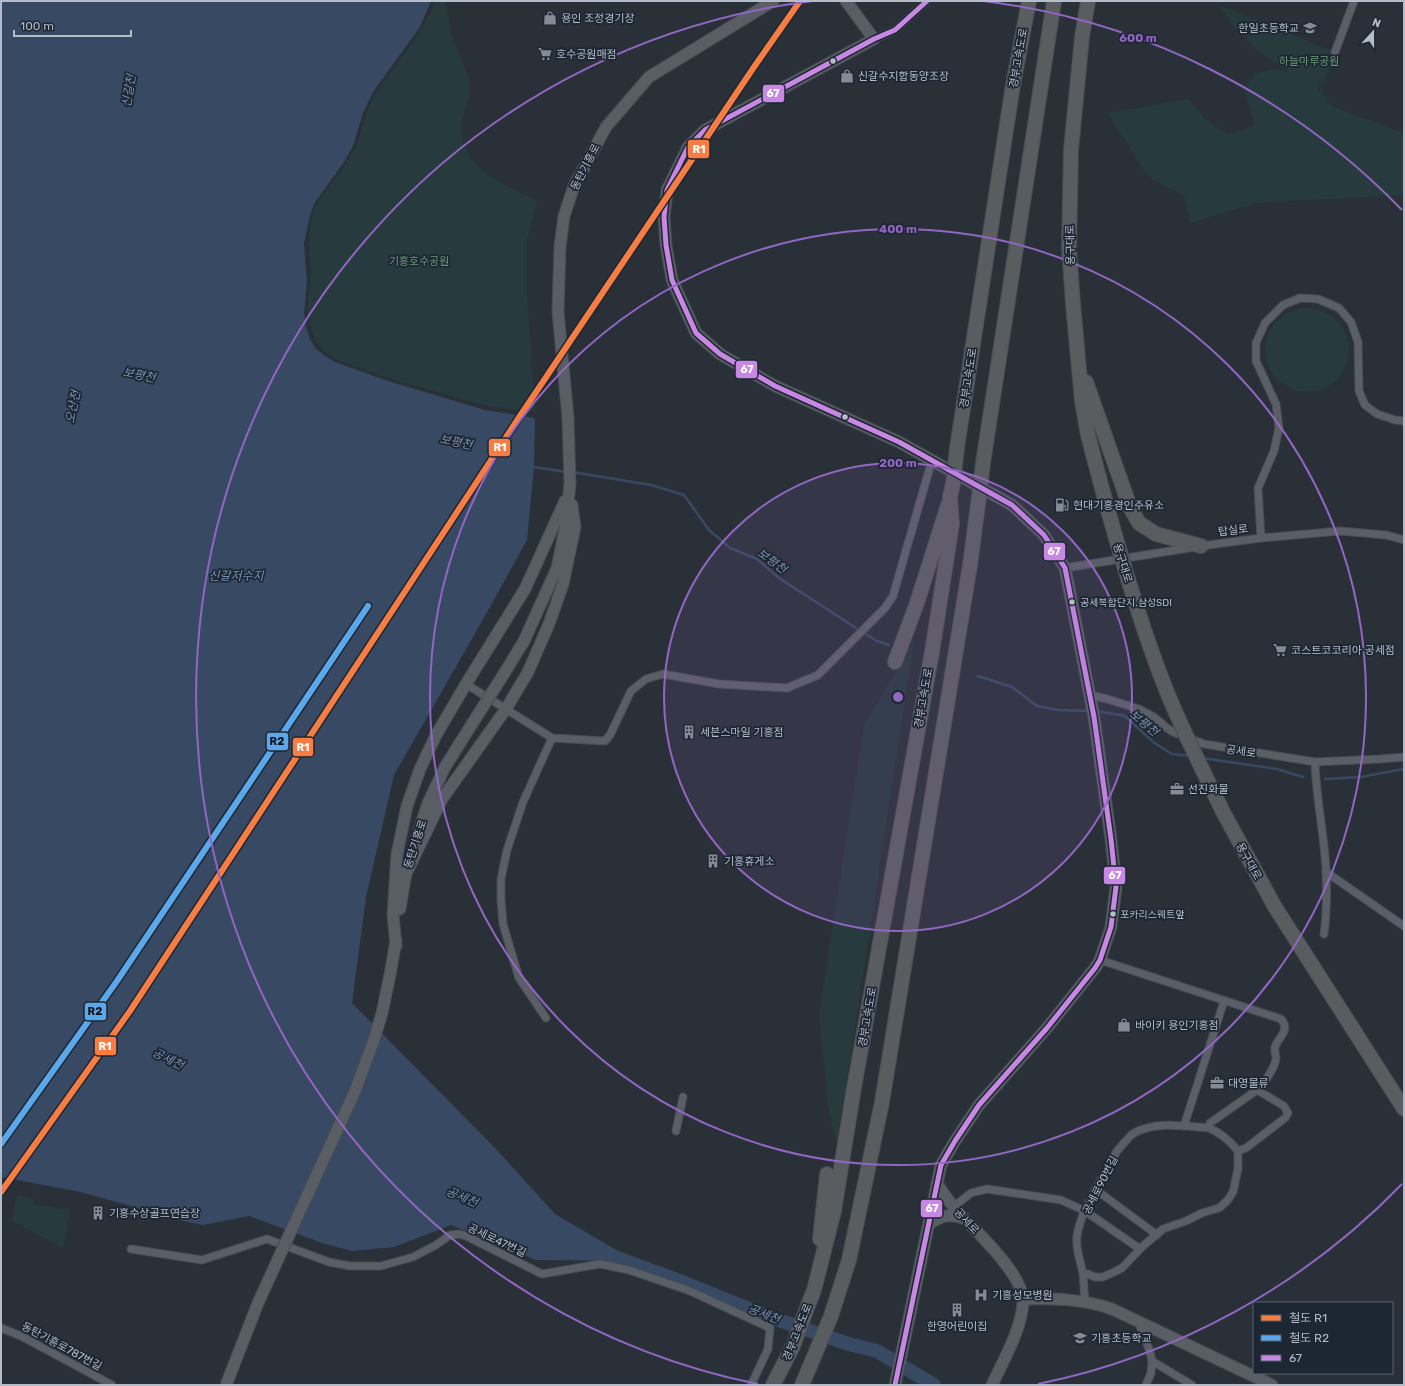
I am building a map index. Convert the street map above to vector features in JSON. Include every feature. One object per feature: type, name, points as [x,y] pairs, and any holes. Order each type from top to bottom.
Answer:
[{"type":"highway","name":"경부고속도로","points":[[774,1385],[793,1346],[814,1290],[834,1211],[854,1088],[932,652],[952,524],[952,490],[957,448],[1013,85],[1029,1]]},
{"type":"highway","points":[[802,1385],[832,1316],[849,1260],[882,1102],[970,565],[983,463],[1054,1]]},
{"type":"highway","name":"용구대로","points":[[1088,1],[1082,37],[1071,150],[1069,248],[1082,400],[1088,434],[1111,526],[1153,655],[1178,717],[1223,812],[1275,907],[1404,1109]]},
{"type":"highway","points":[[1079,361],[1130,507],[1139,523],[1156,534],[1201,546]]},
{"type":"highway","points":[[892,660],[903,641],[952,490]]},
{"type":"highway","points":[[814,1290],[827,1174]]},
{"type":"main road","name":"동탄기흥로","points":[[226,1385],[258,1303],[355,1091],[374,1040],[382,1013],[396,946],[404,878],[428,804],[445,767],[506,672],[524,641],[557,568],[566,524],[570,487],[568,418],[558,312],[560,247],[564,216],[574,186],[606,126],[648,77],[773,1]]},
{"type":"main road","points":[[846,1],[874,39],[705,130],[688,147],[667,190],[664,217],[666,245],[672,280],[696,333],[720,354],[775,386],[899,442],[932,460],[1012,505],[1044,535],[1065,568],[1094,717],[1111,839],[1116,887],[1111,926],[1100,960],[1047,1028],[979,1105],[941,1166],[895,1385]]},
{"type":"main road","points":[[396,946],[393,915],[397,854],[407,806],[420,769],[436,735],[525,589],[570,487]]},
{"type":"main road","points":[[404,878],[442,799],[506,709],[528,672],[549,624],[563,584],[575,527],[570,487]]},
{"type":"main road","name":"공세로","points":[[937,1184],[954,1207],[1004,1262],[1015,1277],[1023,1299]]},
{"type":"main road","points":[[929,1224],[939,1217],[951,1215],[964,1218]]},
{"type":"main road","points":[[992,1385],[1017,1331],[1023,1299],[1065,1299],[1096,1303],[1112,1309],[1272,1385]]},
{"type":"street","points":[[874,39],[895,30],[927,1]]},
{"type":"street","points":[[1335,52],[1354,1]]},
{"type":"street","points":[[1261,538],[1258,488],[1274,451],[1279,428],[1276,404],[1256,361],[1256,343],[1265,323],[1283,305],[1300,298],[1318,299],[1339,308],[1351,322],[1358,342],[1359,391],[1365,405],[1377,414],[1395,420],[1404,421]]},
{"type":"street","points":[[466,684],[552,738],[605,741],[610,735],[631,691],[646,679],[663,674],[719,684],[787,688],[818,675],[886,608],[893,596],[932,460]]},
{"type":"street","name":"탑실로","points":[[1065,568],[1201,546],[1261,538],[1340,531],[1386,535],[1404,540]]},
{"type":"street","name":"공세로","points":[[1090,698],[1107,698],[1139,709],[1173,732],[1204,744],[1315,762],[1404,757]]},
{"type":"street","points":[[546,1018],[519,978],[503,924],[501,879],[507,850],[523,802],[552,738]]},
{"type":"street","points":[[1315,762],[1326,872],[1327,907],[1324,934]]},
{"type":"street","points":[[1326,872],[1404,926]]},
{"type":"street","points":[[1083,1274],[1088,1274],[1094,1277],[1103,1277],[1122,1268],[1140,1249],[1163,1229],[1186,1221],[1202,1213],[1219,1208],[1227,1201],[1233,1192],[1238,1169],[1238,1151],[1230,1141],[1209,1128],[1210,1124],[1262,1087],[1276,1061],[1275,1047],[1285,1030],[1284,1023],[1281,1019],[1100,960]]},
{"type":"street","points":[[1184,1126],[1224,1001]]},
{"type":"street","points":[[1238,1151],[1246,1148],[1280,1124],[1288,1113],[1284,1106],[1257,1090]]},
{"type":"street","points":[[676,1131],[683,1097]]},
{"type":"street","name":"공세로90번길","points":[[1085,1302],[1083,1274],[1079,1263],[1077,1236],[1085,1211],[1116,1153],[1133,1134],[1156,1126],[1168,1125],[1209,1128]]},
{"type":"street","points":[[954,1207],[971,1193],[987,1189],[1061,1200],[1085,1211],[1140,1249]]},
{"type":"street","points":[[1095,1190],[1157,1235]]},
{"type":"street","name":"공세로47번길","points":[[131,1249],[202,1260],[267,1239],[329,1262],[350,1266],[380,1266],[413,1257],[436,1245],[450,1235],[459,1234],[466,1236],[542,1274],[600,1264],[629,1270],[690,1291],[770,1328],[768,1349],[751,1385]]},
{"type":"street","points":[[1139,1323],[1142,1334],[1150,1351],[1152,1361],[1151,1373],[1146,1385]]},
{"type":"street","name":"동탄기흥로787번길","points":[[1,1328],[21,1336],[112,1385]]},
{"type":"street","points":[[1152,1361],[1192,1385]]},
{"type":"green space","name":"기흥호수공원","points":[[435,1],[446,1],[451,34],[470,80],[470,93],[461,124],[463,142],[470,159],[484,173],[537,201],[527,239],[527,296],[535,412],[488,406],[388,378],[338,360],[324,351],[315,340],[307,315],[311,275],[309,239],[312,216],[316,205],[355,148],[370,104],[376,93],[413,42],[431,12]]},
{"type":"green space","name":"하늘마루공원","points":[[1219,5],[1335,52],[1325,82],[1316,86],[1331,106],[1404,133],[1404,195],[1257,203],[1190,223],[1184,196],[1148,177],[1108,113],[1189,99],[1205,119],[1227,134],[1247,129],[1254,124],[1244,89],[1255,74],[1273,69],[1290,71],[1256,50],[1233,25]]},
{"type":"green space","points":[[1307,308],[1315,309],[1330,315],[1342,327],[1348,342],[1348,358],[1342,373],[1330,385],[1315,391],[1307,392],[1299,391],[1284,385],[1272,373],[1266,358],[1265,350],[1266,342],[1272,327],[1284,315],[1299,309]]},
{"type":"green space","points":[[914,641],[837,1145],[828,1105],[819,1015],[864,725]]},
{"type":"green space","points":[[17,1195],[34,1199],[33,1204],[70,1210],[63,1248],[12,1221]]},
{"type":"water","name":"신갈저수지","points":[[1,1],[431,1],[420,27],[373,92],[363,113],[353,146],[344,162],[314,204],[304,243],[307,282],[304,313],[306,327],[310,339],[316,349],[335,362],[388,381],[485,410],[535,418],[534,467],[527,540],[394,775],[366,897],[352,1003],[497,1150],[555,1214],[635,1261],[536,1260],[451,1225],[394,1247],[352,1251],[322,1243],[249,1216],[203,1225],[183,1221],[81,1192],[1,1177]]},
{"type":"waterway","name":"보평천","points":[[533,467],[567,472]]},
{"type":"waterway","name":"보평천","points":[[572,472],[651,485],[684,495],[709,530],[730,548],[757,559],[779,578],[856,628]]},
{"type":"waterway","name":"보평천","points":[[867,635],[877,641],[889,645]]},
{"type":"waterway","name":"보평천","points":[[978,676],[1012,687],[1037,706],[1058,710],[1089,711]]},
{"type":"waterway","name":"보평천","points":[[1096,711],[1125,716],[1153,742],[1172,754],[1191,756]]},
{"type":"waterway","name":"보평천","points":[[1202,758],[1277,769],[1303,777]]},
{"type":"waterway","name":"보평천","points":[[1325,779],[1361,777],[1404,769]]},
{"type":"waterway","name":"공세천","points":[[607,1254],[764,1315],[849,1344],[877,1351],[934,1385]]},
{"type":"rail line","name":"R1","points":[[1,1192],[130,1011],[518,419],[754,67],[800,1]]},
{"type":"rail line","name":"R2","points":[[1,1144],[117,981],[368,606]]},
{"type":"transit line","name":"67","points":[[895,1385],[941,1165],[979,1105],[1047,1028],[1095,968],[1100,960],[1111,927],[1116,887],[1111,839],[1094,717],[1065,568],[1044,535],[1012,505],[899,442],[775,386],[720,354],[696,333],[672,280],[666,245],[664,217],[667,190],[688,147],[705,130],[874,39],[895,30],[927,1]]},
{"type":"place","name":"용인 조정경기장","points":[[550,18]]},
{"type":"place","name":"한일초등학교","points":[[1310,28]]},
{"type":"place","name":"호수공원매점","points":[[545,54]]},
{"type":"place","name":"신갈수지합동양조장","points":[[847,76]]},
{"type":"place","name":"현대기흥경인주유소","points":[[1062,505]]},
{"type":"place","name":"공세복합단지.삼성SDI","points":[[1072,602]]},
{"type":"place","name":"코스트코코리아 공세점","points":[[1280,650]]},
{"type":"place","name":"세븐스마일 기흥점","points":[[689,732]]},
{"type":"place","name":"선진화물","points":[[1177,789]]},
{"type":"place","name":"기흥휴게소","points":[[713,861]]},
{"type":"place","name":"포카리스웨트앞","points":[[1113,914]]},
{"type":"place","name":"바이키 용인기흥점","points":[[1124,1025]]},
{"type":"place","name":"대영물류","points":[[1217,1083]]},
{"type":"place","name":"기흥수상골프연습장","points":[[98,1213]]},
{"type":"place","name":"기흥성모병원","points":[[981,1295]]},
{"type":"place","name":"한영어린이집","points":[[957,1310]]},
{"type":"place","name":"기흥초등학교","points":[[1080,1338]]},
{"type":"water label","name":"신갈천","points":[[129,91]]},
{"type":"water label","name":"오산천","points":[[73,407]]}]
